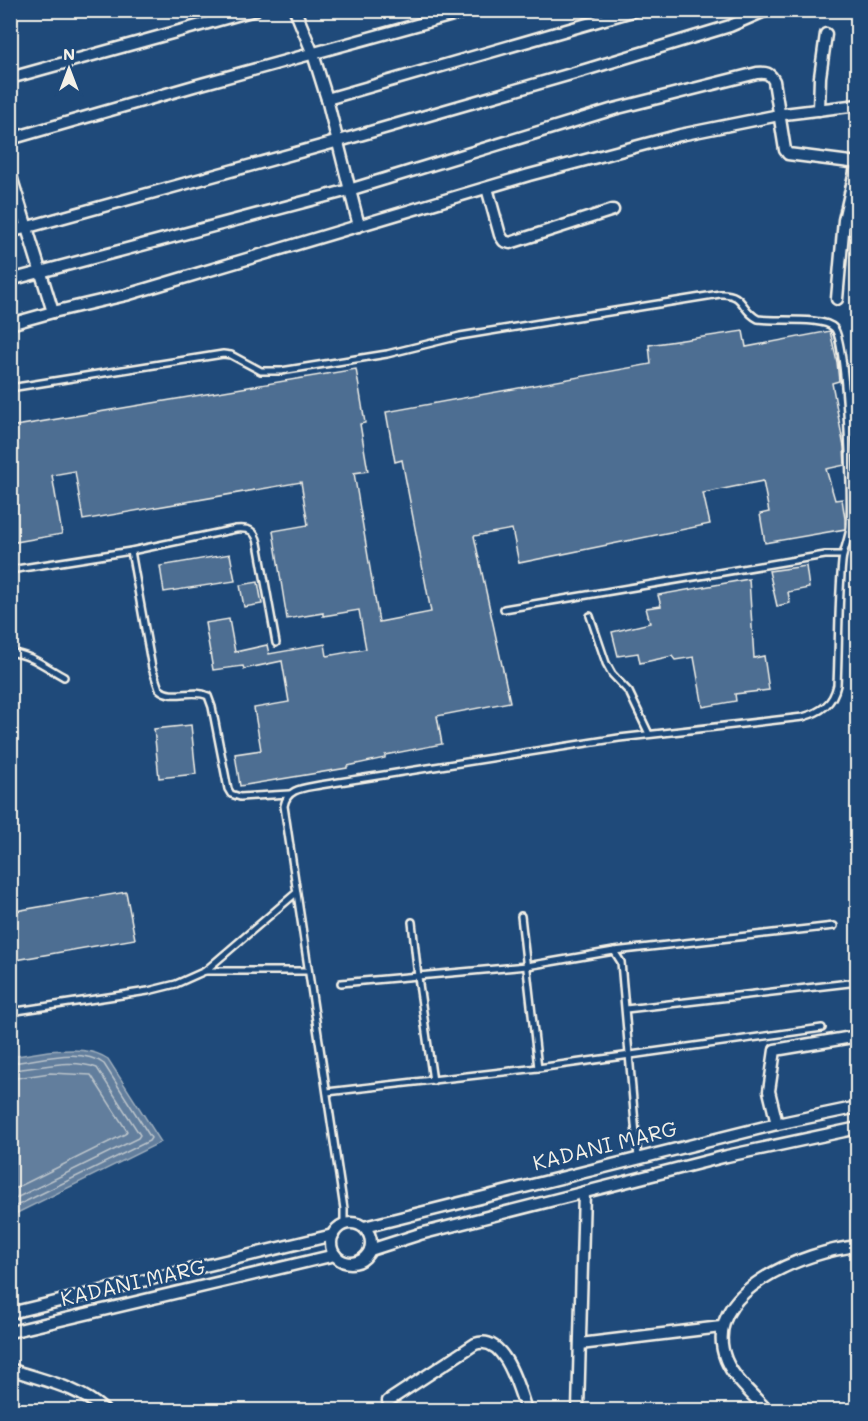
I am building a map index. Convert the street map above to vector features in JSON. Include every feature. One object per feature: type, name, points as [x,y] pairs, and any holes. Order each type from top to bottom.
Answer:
[{"type":"street","points":[[10,78],[255,10]]},
{"type":"street","points":[[295,10],[313,54],[327,99],[359,226]]},
{"type":"street","points":[[10,139],[471,10]]},
{"type":"street","points":[[327,99],[636,10]]},
{"type":"street","points":[[10,232],[339,141],[730,26],[767,10]]},
{"type":"street","points":[[819,110],[820,77],[826,34]]},
{"type":"street","points":[[10,280],[350,190],[614,109],[765,72],[771,75],[774,81],[778,115],[785,150],[788,154],[857,163],[844,220],[837,299]]},
{"type":"street","points":[[10,324],[126,295],[487,188],[680,135],[778,115],[858,105]]},
{"type":"street","points":[[10,173],[53,312]]},
{"type":"street","points":[[487,188],[500,235],[504,241],[510,243],[613,210]]},
{"type":"street","points":[[777,1124],[769,1091],[775,1050],[858,1036]]},
{"type":"street","name":"KADANI MARG","points":[[364,1227],[777,1124],[858,1107]]},
{"type":"street","name":"KADANI MARG","points":[[370,1250],[420,1234],[727,1156],[858,1128]]},
{"type":"street","points":[[578,1410],[584,1192]]},
{"type":"street","points":[[344,1224],[358,1224],[364,1227],[371,1237],[370,1250],[363,1260],[345,1262],[335,1255],[331,1245],[333,1235],[344,1224]]},
{"type":"street","name":"KADANI MARG","points":[[10,1313],[333,1235]]},
{"type":"street","points":[[767,1410],[727,1362],[722,1344],[722,1327],[730,1309],[742,1294],[757,1283],[810,1257],[831,1250],[858,1246]]},
{"type":"street","name":"KADANI MARG","points":[[10,1332],[335,1255]]},
{"type":"street","points":[[580,1344],[722,1327]]},
{"type":"street","points":[[388,1401],[482,1341],[493,1345],[506,1361],[515,1378],[526,1410]]},
{"type":"street","points":[[10,1369],[66,1386],[82,1393],[104,1410]]},
{"type":"lane","points":[[10,388],[223,354],[231,355],[261,371],[281,371],[387,354],[460,336],[700,297],[734,294],[758,319],[823,323],[835,328],[838,334],[846,405],[850,525],[843,555],[837,685],[834,696],[826,707],[815,714],[649,734],[320,785],[289,794],[240,797],[231,794],[228,789],[208,696],[199,693],[169,694],[159,688],[152,668],[130,551]]},
{"type":"lane","points":[[10,570],[130,551],[236,529],[252,530],[256,534],[258,543],[276,643]]},
{"type":"lane","points":[[504,609],[825,555],[843,555]]},
{"type":"lane","points":[[590,615],[606,663],[612,674],[629,692],[649,734]]},
{"type":"lane","points":[[10,653],[27,656],[64,677]]},
{"type":"lane","points":[[289,794],[284,806],[344,1209],[344,1224]]},
{"type":"lane","points":[[10,1012],[148,991],[176,984],[205,971],[296,892]]},
{"type":"lane","points":[[521,916],[538,1068]]},
{"type":"lane","points":[[412,922],[433,1081]]},
{"type":"lane","points":[[341,983],[528,966],[614,951],[834,926]]},
{"type":"lane","points":[[614,951],[621,962],[638,1158]]},
{"type":"lane","points":[[205,971],[308,971]]},
{"type":"lane","points":[[626,1009],[858,982]]},
{"type":"lane","points":[[327,1092],[538,1068],[822,1028]]},
{"type":"water","points":[[48,1051],[87,1051],[108,1059],[161,1142],[11,1216],[11,1057]]},
{"type":"building","points":[[743,331],[746,347],[830,331],[839,381],[832,383],[844,447],[845,465],[826,469],[835,500],[842,499],[845,529],[765,543],[760,514],[769,512],[763,481],[703,493],[710,524],[519,563],[512,529],[474,536],[510,702],[437,716],[442,744],[385,755],[385,758],[347,766],[347,768],[240,786],[235,754],[261,750],[254,708],[289,702],[282,661],[244,669],[243,666],[213,670],[205,623],[229,619],[235,652],[267,645],[269,654],[325,644],[327,656],[366,649],[359,610],[287,619],[273,531],[308,525],[301,482],[83,520],[75,471],[52,475],[62,534],[10,543],[10,427],[356,369],[365,423],[360,424],[368,471],[354,473],[379,622],[431,612],[402,460],[395,462],[386,412],[651,364],[649,345]]},
{"type":"building","points":[[230,554],[235,581],[164,592],[160,566]]},
{"type":"building","points":[[806,566],[809,588],[788,592],[790,603],[777,606],[769,571]]},
{"type":"building","points":[[749,579],[754,658],[764,656],[769,690],[735,694],[736,701],[703,707],[694,657],[675,660],[672,656],[640,663],[638,653],[618,656],[612,632],[650,623],[646,608],[661,606],[658,595]]},
{"type":"building","points":[[258,582],[262,604],[244,607],[240,585]]},
{"type":"building","points":[[191,725],[196,774],[159,778],[154,729]]},
{"type":"building","points":[[126,892],[135,939],[10,961],[10,912]]}]
